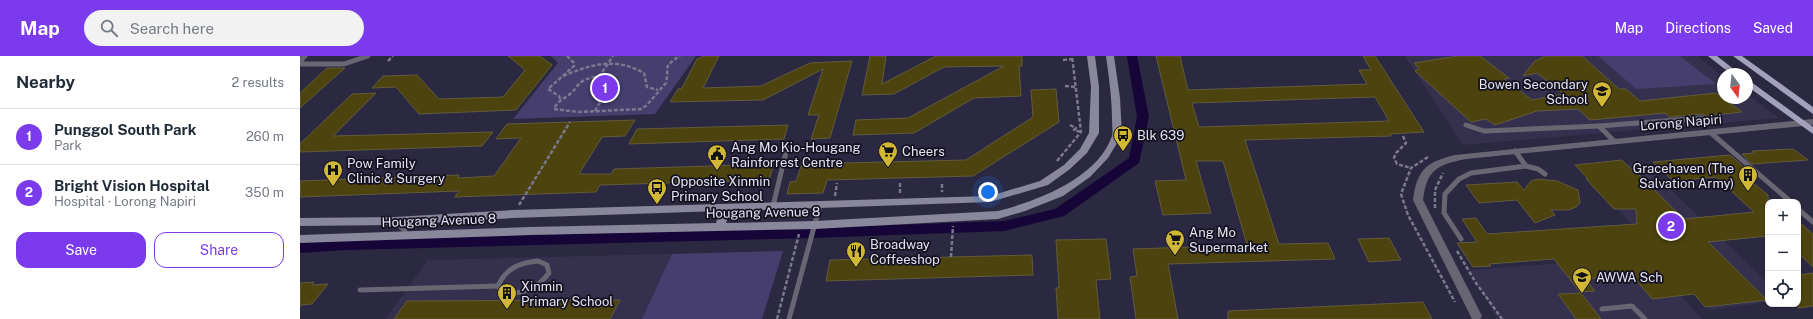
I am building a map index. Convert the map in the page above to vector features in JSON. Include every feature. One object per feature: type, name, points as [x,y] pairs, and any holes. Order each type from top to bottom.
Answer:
[{"type":"main road","name":"Hougang Avenue 8","points":[[300,222],[395,221],[513,214],[820,205],[990,198],[1011,194],[1044,183],[1067,167],[1084,151],[1094,133],[1095,87],[1091,56]]},
{"type":"main road","name":"Hougang Avenue 8","points":[[300,239],[529,231],[720,227],[814,229],[998,215],[1021,209],[1058,194],[1087,175],[1105,156],[1117,135],[1116,98],[1110,56]]},
{"type":"main road","points":[[1712,56],[1728,68]]},
{"type":"main road","points":[[1737,56],[1813,111]]},
{"type":"main road","points":[[1753,86],[1813,131]]},
{"type":"main road","points":[[720,227],[726,208]]},
{"type":"main road","points":[[529,231],[538,214]]},
{"type":"street","name":"Lorong Napiri","points":[[1515,151],[1813,122]]},
{"type":"street","points":[[1476,316],[1418,200],[1419,184],[1424,173],[1433,166],[1450,159],[1515,151]]},
{"type":"lane","points":[[305,56],[302,59],[301,64],[350,63],[359,61],[368,56]]},
{"type":"lane","points":[[1466,125],[1484,131],[1599,126],[1702,118]]},
{"type":"lane","points":[[1599,126],[1614,141]]},
{"type":"lane","points":[[1711,133],[1788,199]]},
{"type":"lane","points":[[773,206],[787,148]]},
{"type":"lane","points":[[1515,151],[1526,166]]},
{"type":"lane","points":[[1461,240],[1444,213],[1445,194],[1458,179],[1471,173],[1526,166],[1538,169],[1545,174]]},
{"type":"lane","points":[[789,319],[820,205]]},
{"type":"lane","points":[[1801,211],[1813,222]]},
{"type":"lane","points":[[395,221],[405,231],[403,235]]},
{"type":"lane","points":[[538,261],[547,265],[549,273],[542,282],[530,290],[515,294],[503,293],[498,286],[501,277],[511,268],[525,262],[538,261]]},
{"type":"lane","points":[[360,290],[498,286]]},
{"type":"lane","points":[[1602,310],[1632,306],[1645,319]]},
{"type":"path","points":[[388,61],[393,56]]},
{"type":"path","points":[[560,99],[559,96],[548,89],[574,66],[571,59],[567,56]]},
{"type":"path","points":[[598,77],[613,56]]},
{"type":"path","points":[[595,111],[610,84],[607,78],[598,77],[580,82],[568,96],[560,99],[555,106],[555,111],[595,111],[641,109],[651,102],[659,90],[668,82],[666,67],[669,63],[680,56]]},
{"type":"path","points":[[1056,162],[1081,132],[1072,58],[1063,60]]},
{"type":"path","points":[[564,76],[588,66],[608,62],[631,65],[644,73],[647,87],[659,90]]},
{"type":"path","points":[[1065,86],[1076,87]]},
{"type":"path","points":[[513,214],[570,122]]},
{"type":"path","points":[[1070,125],[1076,128],[1074,130],[1081,132]]},
{"type":"path","points":[[1403,136],[1406,143],[1394,158],[1397,164],[1411,168]]},
{"type":"path","points":[[1436,210],[1432,197],[1438,181]]},
{"type":"path","points":[[837,183],[835,198],[842,198]]},
{"type":"path","points":[[900,183],[899,196],[907,195]]},
{"type":"path","points":[[936,194],[943,193],[942,184]]},
{"type":"path","points":[[951,257],[953,227]]},
{"type":"path","points":[[777,319],[800,230]]},
{"type":"path","points":[[1457,250],[1476,283],[1502,319]]},
{"type":"shaded area","points":[[551,56],[696,56],[655,114],[513,119],[558,63]]},
{"type":"shaded area","name":"Bowen Secondary School","points":[[1405,56],[1697,56],[1717,71],[1717,104],[1753,104],[1753,98],[1779,118],[1463,145]]},
{"type":"shaded area","points":[[1598,56],[1680,56],[1716,84],[1636,89]]},
{"type":"shaded area","points":[[1643,163],[1765,280],[1765,302],[1711,310],[1580,168]]},
{"type":"shaded area","points":[[783,251],[762,319],[385,319],[428,260]]},
{"type":"shaded area","points":[[783,251],[762,319],[642,319],[672,254]]},
{"type":"shaded area","name":"AWWA Sch","points":[[1646,257],[1702,319],[1498,319],[1470,270]]},
{"type":"building","points":[[508,56],[540,56],[552,65],[516,110],[419,114],[396,87],[372,88],[383,76],[417,75],[439,99],[503,97],[525,70]]},
{"type":"building","points":[[704,56],[719,56],[703,88],[761,86],[810,63],[852,61],[830,138],[811,139],[819,115],[808,115],[823,69],[763,100],[670,102],[678,89],[682,88],[697,59]]},
{"type":"building","points":[[870,56],[886,56],[882,84],[936,56],[1022,56],[1022,66],[1019,66],[1021,96],[974,98],[914,133],[853,135],[856,120],[908,118],[1004,66],[944,67],[894,94],[862,95]]},
{"type":"building","points":[[1156,56],[1180,56],[1188,90],[1367,84],[1359,70],[1371,70],[1363,56],[1375,56],[1424,132],[1390,134],[1391,136],[1245,140],[1279,244],[1328,243],[1335,259],[1168,264],[1178,319],[1136,319],[1130,277],[1137,276],[1133,249],[1247,245],[1223,161],[1196,161],[1211,213],[1163,215],[1155,181],[1186,180]],"holes":[[[1375,97],[1389,121],[1199,127],[1192,103]]]},
{"type":"building","points":[[1458,56],[1480,56],[1509,78],[1504,79],[1532,100],[1564,94],[1537,73],[1523,76],[1534,62],[1545,56],[1582,56],[1619,89],[1626,89],[1640,101],[1716,93],[1717,104],[1731,104],[1742,112],[1706,116],[1702,114],[1669,117],[1665,113],[1590,120],[1578,109],[1537,111],[1495,125],[1486,119],[1471,122],[1415,71],[1419,69],[1414,63]]},
{"type":"building","points":[[327,68],[345,68],[300,108],[300,93]]},
{"type":"building","points":[[1056,89],[1059,122],[973,176],[827,180],[823,193],[787,194],[790,182],[796,181],[802,164],[966,160],[1033,117],[1031,90]]},
{"type":"building","points":[[376,93],[333,136],[493,132],[482,146],[300,152],[300,144],[352,94]]},
{"type":"building","points":[[635,120],[625,136],[602,137],[579,174],[611,174],[614,169],[774,164],[769,180],[600,185],[596,192],[455,197],[459,191],[300,197],[300,181],[459,175],[458,178],[494,176],[521,138],[496,139],[507,124]]},
{"type":"building","points":[[788,125],[784,139],[629,144],[637,129]]},
{"type":"building","points":[[1793,149],[1808,160],[1752,164],[1742,154],[1754,153],[1752,151]]},
{"type":"building","points":[[1730,155],[1751,173],[1742,174],[1768,195],[1768,199],[1765,199],[1765,236],[1708,242],[1765,298],[1765,300],[1705,307],[1694,294],[1652,299],[1631,274],[1585,279],[1595,291],[1580,292],[1554,259],[1489,264],[1491,266],[1473,267],[1457,243],[1477,242],[1462,219],[1476,218],[1487,234],[1637,224],[1636,209],[1614,209],[1575,165],[1622,160],[1684,219],[1754,212],[1716,177],[1673,181],[1653,162]]},
{"type":"building","points":[[1538,179],[1557,181],[1578,190],[1580,203],[1576,207],[1569,210],[1551,210],[1555,215],[1535,223],[1517,200],[1479,203],[1466,185],[1517,182],[1524,190],[1531,181]]},
{"type":"building","points":[[1801,224],[1813,234],[1813,267],[1801,256]]},
{"type":"building","points":[[1389,238],[1401,260],[1369,262],[1358,239]]},
{"type":"building","points":[[1106,239],[1111,279],[1096,280],[1100,319],[1058,319],[1056,288],[1059,288],[1056,240]]},
{"type":"building","points":[[1032,255],[1033,275],[826,281],[830,260]]},
{"type":"building","points":[[1813,273],[1813,306],[1798,308],[1801,307],[1801,275]]},
{"type":"building","points":[[314,282],[312,285],[328,284],[312,304],[301,305],[300,307],[300,283]]},
{"type":"building","points":[[1581,293],[1601,319],[1576,319],[1558,294]]},
{"type":"building","name":"Xinmin Primary School","points":[[620,300],[610,319],[394,319],[407,301]]},
{"type":"building","points":[[1423,302],[1432,319],[1228,319],[1228,311]]},
{"type":"waterway","points":[[300,248],[347,245],[813,233],[1004,226],[1059,213],[1135,160],[1143,117],[1132,56]]},
{"type":"place","name":"Punggol South Park","points":[[605,88]]},
{"type":"place","name":"Bowen Secondary School","points":[[1602,108]]},
{"type":"place","name":"Blk 639","points":[[1123,152]]},
{"type":"place","name":"Cheers","points":[[888,168]]},
{"type":"place","name":"Ang Mo Kio-Hougang Rainforrest Centre","points":[[717,171]]},
{"type":"place","name":"Pow Family Clinic & Surgery","points":[[333,187]]},
{"type":"place","name":"Gracehaven (The Salvation Army)","points":[[1748,192]]},
{"type":"place","name":"Opposite Xinmin Primary School","points":[[657,205]]},
{"type":"place","name":"Bright Vision Hospital","points":[[1671,226]]},
{"type":"place","name":"Ang Mo Supermarket","points":[[1175,256]]},
{"type":"place","name":"Broadway Coffeeshop","points":[[856,268]]},
{"type":"place","name":"AWWA Sch","points":[[1582,294]]},
{"type":"place","name":"Xinmin Primary School","points":[[507,310]]}]
